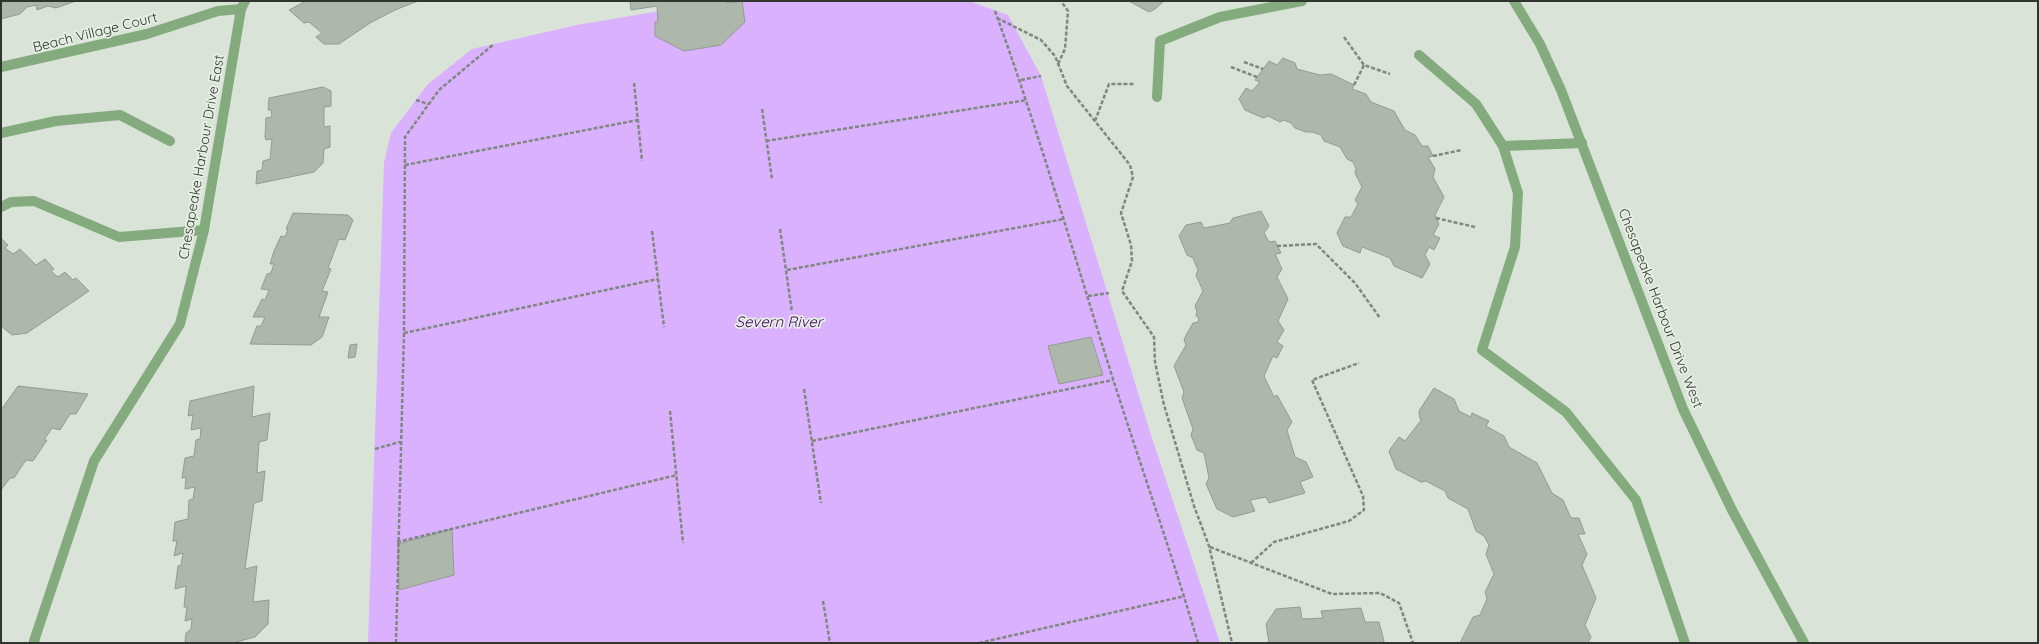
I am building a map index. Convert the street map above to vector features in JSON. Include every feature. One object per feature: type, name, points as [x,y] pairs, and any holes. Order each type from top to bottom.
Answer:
[{"type":"street","points":[[1157,97],[1160,41],[1220,17],[1302,1]]},
{"type":"street","name":"Chesapeake Harbour Drive West","points":[[1514,1],[1522,13],[1554,74],[1582,143],[1669,374],[1725,497],[1804,643]]},
{"type":"street","name":"Beach Village Court","points":[[1,67],[147,34],[218,11],[243,5]]},
{"type":"street","name":"Chesapeake Harbour Drive East","points":[[35,643],[34,641],[94,461],[180,324],[204,230],[243,5]]},
{"type":"street","points":[[1420,55],[1476,104],[1503,146],[1518,192],[1515,247],[1482,350],[1566,412],[1636,500],[1685,643]]},
{"type":"street","points":[[1,133],[56,121],[120,115],[170,141]]},
{"type":"street","points":[[1503,146],[1582,143]]},
{"type":"street","points":[[1,207],[10,202],[34,201],[119,237],[204,230]]},
{"type":"path","points":[[1058,64],[1065,49],[1068,11],[1061,1]]},
{"type":"path","points":[[995,11],[1021,80],[1113,380],[1185,596],[1198,643]]},
{"type":"path","points":[[998,18],[1041,40],[1055,56],[1067,86],[1130,165],[1133,177],[1122,213],[1131,246],[1132,261],[1122,291],[1154,337],[1155,362],[1164,404],[1179,461],[1209,546],[1232,643]]},
{"type":"path","points":[[1344,37],[1364,65],[1390,74]]},
{"type":"path","points":[[396,643],[397,542],[404,333],[404,137],[439,90],[494,44]]},
{"type":"path","points":[[1244,62],[1263,69]]},
{"type":"path","points":[[1354,85],[1364,65]]},
{"type":"path","points":[[1231,67],[1257,77]]},
{"type":"path","points":[[1021,80],[1041,76]]},
{"type":"path","points":[[634,83],[642,161]]},
{"type":"path","points":[[1095,121],[1109,84],[1158,84]]},
{"type":"path","points":[[416,100],[428,104]]},
{"type":"path","points":[[766,141],[1027,100]]},
{"type":"path","points":[[762,108],[772,179]]},
{"type":"path","points":[[404,165],[638,120]]},
{"type":"path","points":[[1433,156],[1462,150]]},
{"type":"path","points":[[1436,218],[1475,227]]},
{"type":"path","points":[[787,270],[1064,219]]},
{"type":"path","points":[[780,229],[792,312]]},
{"type":"path","points":[[652,231],[664,327]]},
{"type":"path","points":[[1277,246],[1316,244],[1355,283],[1380,318]]},
{"type":"path","points":[[404,333],[658,279]]},
{"type":"path","points":[[1088,296],[1109,294]]},
{"type":"path","points":[[1251,563],[1274,542],[1349,521],[1364,510],[1363,496],[1312,380],[1359,362]]},
{"type":"path","points":[[812,441],[1113,380]]},
{"type":"path","points":[[804,389],[821,503]]},
{"type":"path","points":[[670,410],[683,543]]},
{"type":"path","points":[[376,449],[400,442]]},
{"type":"path","points":[[397,542],[677,475]]},
{"type":"path","points":[[1209,546],[1332,594],[1380,593],[1399,603],[1413,643]]},
{"type":"path","points":[[979,643],[1185,596]]},
{"type":"path","points":[[823,601],[830,643]]},
{"type":"water","name":"Severn River","points":[[719,1],[969,1],[1008,15],[1041,76],[1151,435],[1220,643],[368,643],[384,163],[391,133],[428,84],[472,49],[577,25]]},
{"type":"building","points":[[1,1],[76,1],[56,8],[48,6],[37,10],[36,5],[27,7],[20,14],[1,19]]},
{"type":"building","points":[[306,1],[418,1],[395,10],[370,23],[339,44],[324,44],[316,37],[322,33],[309,22],[304,23],[289,10]]},
{"type":"building","points":[[724,1],[728,3],[742,1],[745,22],[721,45],[684,51],[655,36],[655,22],[658,22],[657,6],[631,10],[630,2]]},
{"type":"building","points":[[1129,1],[1164,1],[1149,12]]},
{"type":"building","points":[[1283,58],[1295,63],[1297,69],[1320,75],[1331,74],[1354,85],[1352,89],[1366,94],[1371,102],[1394,111],[1405,130],[1415,135],[1422,146],[1428,146],[1433,156],[1428,157],[1435,169],[1433,177],[1444,197],[1435,215],[1439,224],[1433,235],[1440,238],[1434,250],[1429,247],[1425,255],[1430,264],[1422,278],[1394,266],[1390,258],[1362,247],[1360,253],[1343,246],[1337,233],[1345,217],[1351,217],[1358,204],[1355,200],[1362,187],[1355,173],[1356,169],[1353,162],[1347,159],[1340,147],[1324,141],[1321,135],[1295,128],[1291,123],[1284,120],[1280,122],[1268,116],[1263,118],[1245,110],[1239,99],[1246,88],[1252,91],[1260,82],[1255,80],[1269,61],[1277,65]]},
{"type":"building","points":[[323,87],[331,91],[331,106],[324,107],[324,127],[330,126],[330,147],[324,149],[323,163],[314,172],[256,184],[257,171],[262,170],[263,161],[270,159],[272,139],[266,140],[265,137],[266,118],[272,117],[271,110],[268,110],[269,98]]},
{"type":"building","points":[[1261,211],[1269,226],[1264,233],[1269,242],[1275,241],[1281,253],[1275,254],[1282,269],[1277,277],[1288,299],[1278,321],[1284,330],[1277,342],[1283,346],[1277,358],[1273,356],[1264,376],[1274,397],[1277,395],[1292,422],[1287,430],[1295,457],[1306,462],[1313,477],[1300,482],[1305,493],[1269,503],[1266,497],[1250,500],[1255,511],[1233,517],[1217,509],[1206,484],[1209,478],[1204,453],[1197,450],[1191,435],[1193,429],[1182,398],[1184,392],[1174,366],[1186,345],[1184,339],[1193,323],[1198,322],[1199,318],[1196,316],[1197,312],[1195,306],[1203,291],[1196,275],[1198,270],[1193,258],[1187,255],[1179,236],[1186,225],[1201,222],[1204,228],[1230,223],[1233,218]]},
{"type":"building","points":[[293,213],[348,215],[353,220],[345,240],[339,239],[328,268],[331,269],[322,291],[328,292],[319,317],[329,317],[322,337],[311,345],[250,344],[257,326],[261,326],[265,317],[253,317],[262,299],[265,300],[269,290],[261,289],[267,274],[271,273],[274,264],[270,264],[274,251],[281,236],[285,237],[288,229],[286,229]]},
{"type":"building","points":[[1,238],[8,245],[5,248],[13,254],[20,249],[36,265],[45,259],[54,269],[51,271],[58,277],[65,272],[73,280],[76,278],[89,291],[27,333],[12,335],[1,326]]},
{"type":"building","points":[[1091,337],[1103,375],[1059,384],[1048,346]]},
{"type":"building","points":[[357,344],[355,357],[348,358],[350,345]]},
{"type":"building","points":[[18,386],[88,394],[76,414],[70,414],[60,430],[52,428],[44,440],[47,440],[33,461],[26,460],[14,478],[10,478],[1,490],[1,410]]},
{"type":"building","points":[[254,386],[252,417],[270,413],[267,440],[259,442],[257,473],[265,471],[262,501],[254,503],[245,569],[257,566],[253,602],[269,600],[268,624],[255,637],[232,643],[185,643],[186,633],[191,629],[192,619],[185,621],[187,607],[184,607],[186,586],[175,589],[178,566],[181,565],[183,553],[174,556],[177,541],[173,541],[175,522],[188,519],[189,500],[193,499],[195,487],[185,489],[186,477],[182,478],[185,458],[194,456],[196,440],[200,439],[201,428],[191,430],[193,415],[188,416],[190,401]]},
{"type":"building","points":[[1434,388],[1454,399],[1459,411],[1471,417],[1472,413],[1489,421],[1486,426],[1504,436],[1509,447],[1537,463],[1552,493],[1563,500],[1571,518],[1579,518],[1585,534],[1578,534],[1587,554],[1582,565],[1596,598],[1585,625],[1591,637],[1588,643],[1460,643],[1473,617],[1480,615],[1487,599],[1485,592],[1494,574],[1486,554],[1489,545],[1484,536],[1476,531],[1468,509],[1448,498],[1445,491],[1426,481],[1421,482],[1396,469],[1389,451],[1399,437],[1405,441],[1422,419],[1420,419],[1419,411]]},
{"type":"building","points":[[452,529],[454,575],[399,590],[398,544]]},
{"type":"building","points":[[1300,607],[1302,619],[1323,618],[1321,611],[1361,608],[1365,622],[1379,622],[1384,641],[1383,643],[1269,643],[1266,624],[1276,609]]}]
